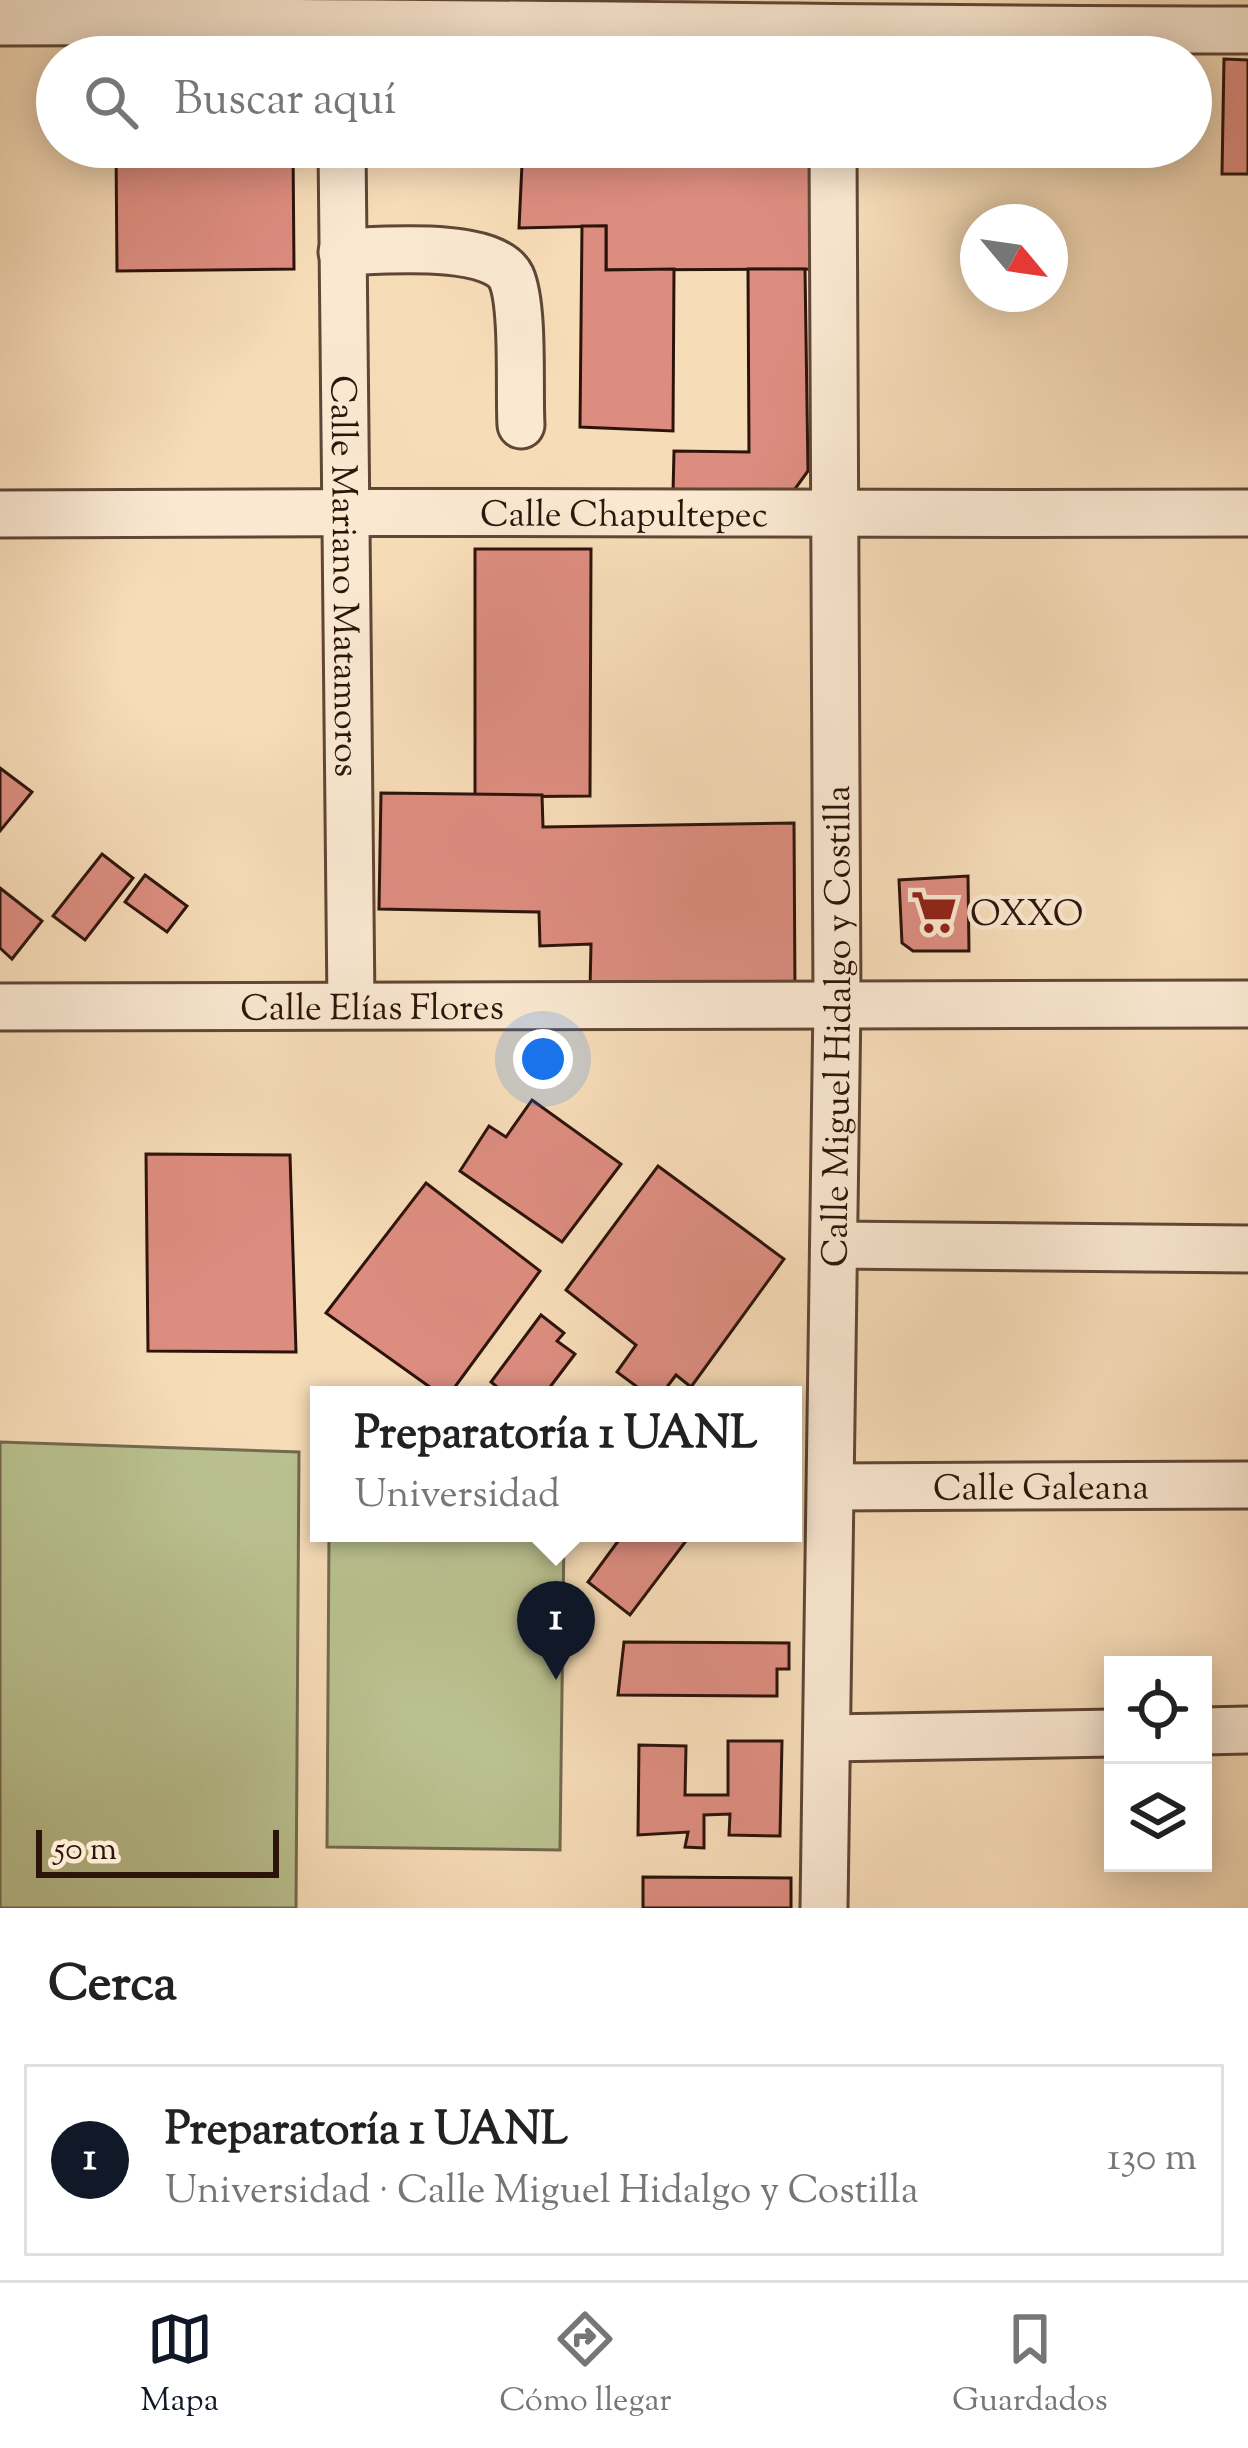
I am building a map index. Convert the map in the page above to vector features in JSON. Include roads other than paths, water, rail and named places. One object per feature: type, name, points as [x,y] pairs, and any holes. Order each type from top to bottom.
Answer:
[{"type":"street","points":[[0,22],[1248,30]]},
{"type":"street","name":"Calle Mariano Matamoros","points":[[342,168],[351,1004]]},
{"type":"street","name":"Calle Miguel Hidalgo y Costilla","points":[[824,1908],[837,1003],[832,168]]},
{"type":"street","points":[[342,252],[461,253],[493,259],[510,275],[516,306],[521,425]]},
{"type":"street","name":"Calle Chapultepec","points":[[0,514],[1248,513]]},
{"type":"street","name":"Calle Elías Flores","points":[[0,1007],[1248,1004]]},
{"type":"street","points":[[833,1245],[1248,1249]]},
{"type":"street","name":"Calle Galeana","points":[[831,1486],[1248,1485]]},
{"type":"street","points":[[1212,1731],[1248,1730]]},
{"type":"street","points":[[828,1738],[1104,1733]]},
{"type":"place","name":"OXXO","points":[[934,912]]},
{"type":"place","name":"Preparatoría 1 UANL","points":[[556,1680]]}]
